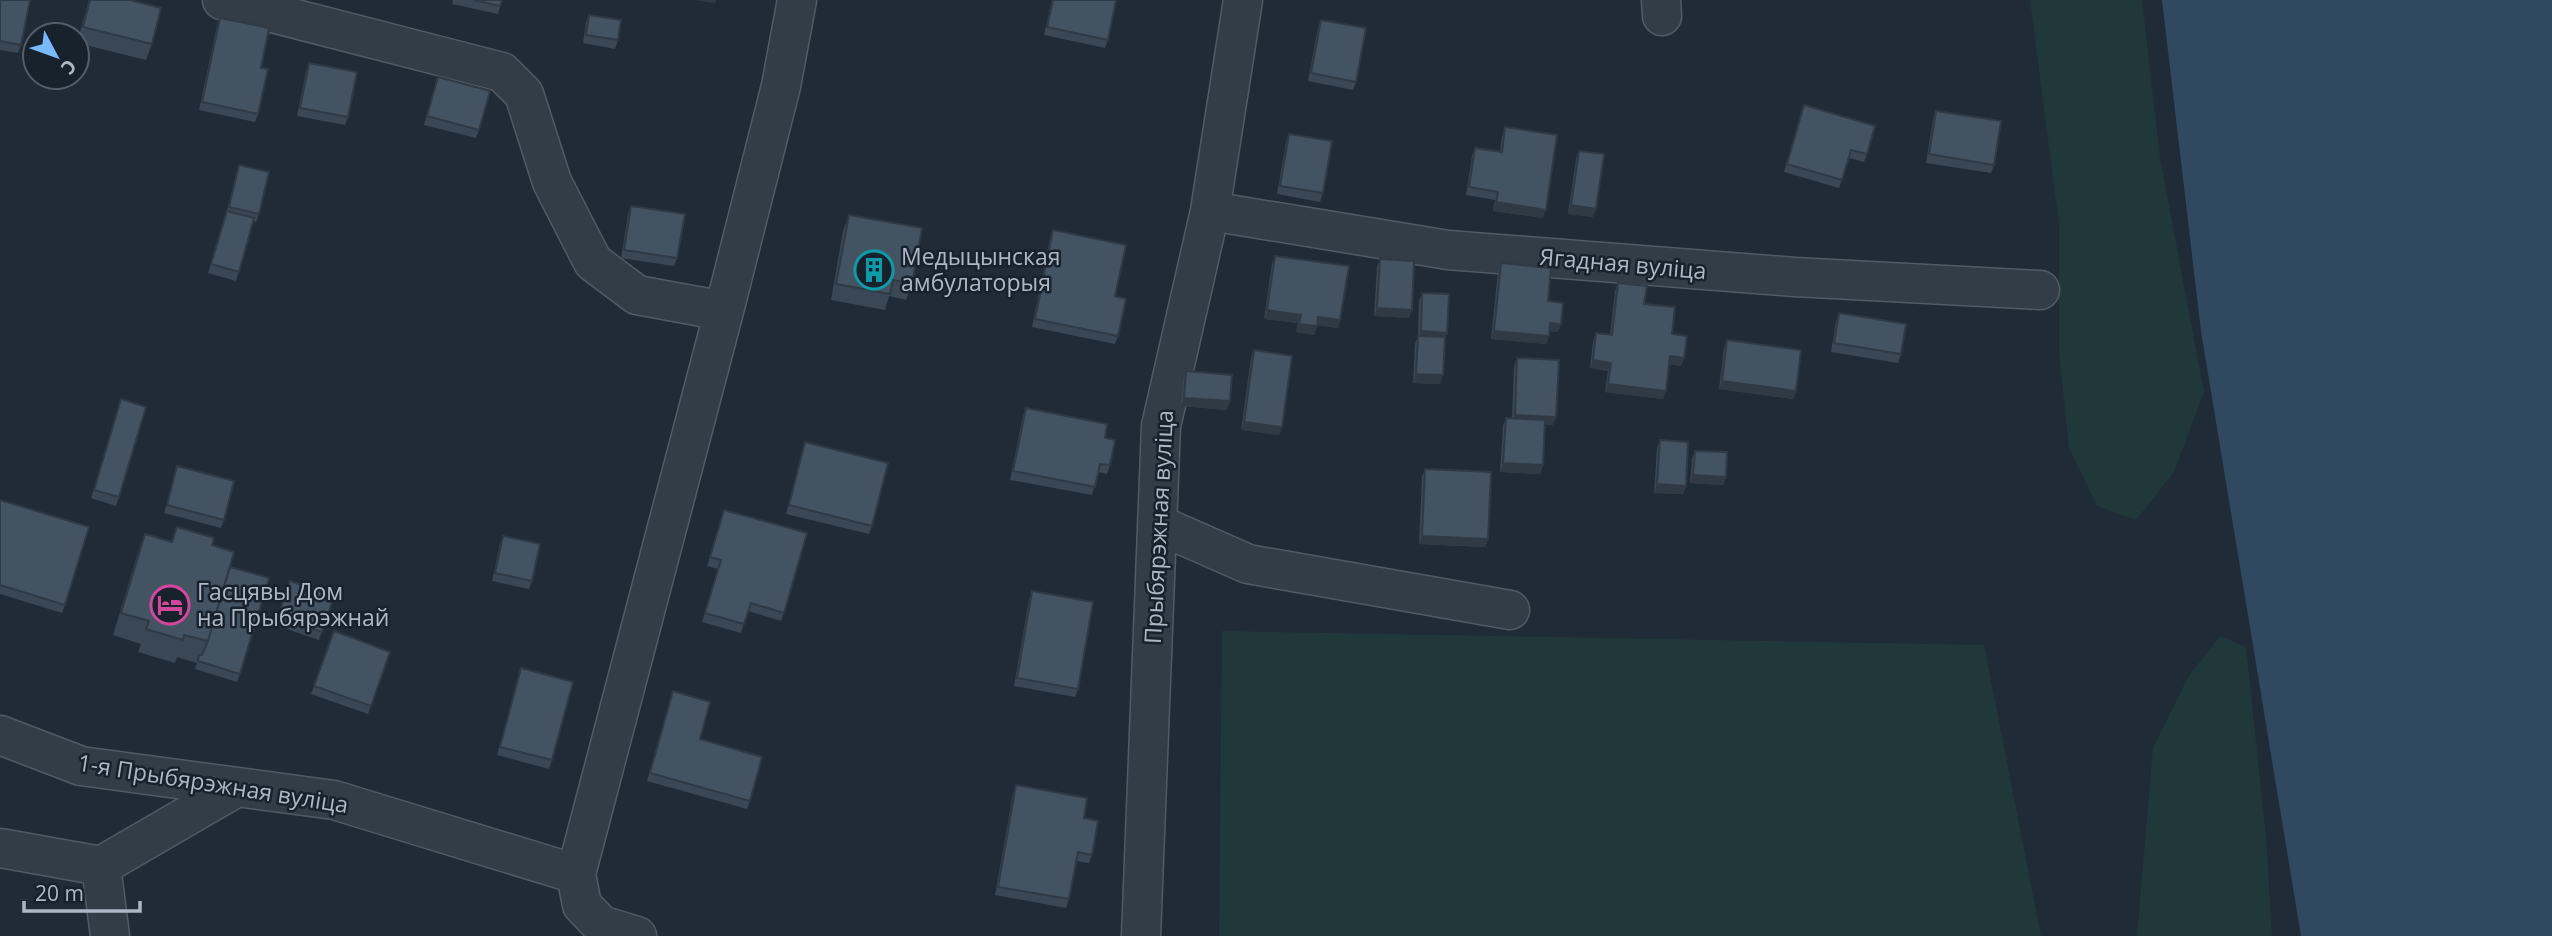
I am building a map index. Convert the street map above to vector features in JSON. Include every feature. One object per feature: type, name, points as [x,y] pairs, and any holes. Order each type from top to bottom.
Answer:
[{"type":"street","points":[[222,0],[502,72],[524,93],[552,181],[593,262],[637,295],[724,311]]},
{"type":"street","points":[[637,936],[602,930],[582,905],[576,874],[781,86],[797,0]]},
{"type":"street","name":"Прыбярэжная вуліца","points":[[1140,936],[1161,426],[1209,211],[1243,0]]},
{"type":"street","name":"Ягадная вуліца","points":[[1209,211],[1448,250],[1795,277],[2040,290]]},
{"type":"street","points":[[1157,524],[1248,564],[1510,610]]},
{"type":"street","name":"1-я Прыбярэжная вуліца","points":[[0,736],[81,766],[334,800],[576,874]]},
{"type":"street","points":[[0,848],[101,866],[237,788]]},
{"type":"street","points":[[101,866],[110,936]]},
{"type":"green space","points":[[2030,0],[2142,0],[2160,158],[2204,392],[2174,472],[2136,520],[2097,506],[2069,448],[2059,350],[2059,224]]},
{"type":"green space","points":[[1222,631],[1984,645],[2041,936],[1219,936]]},
{"type":"green space","points":[[2220,636],[2246,647],[2266,837],[2272,936],[2137,936],[2153,748],[2188,677]]},
{"type":"water","points":[[2162,0],[2552,0],[2552,936],[2301,936],[2201,331]]},
{"type":"building","points":[[0,0],[30,0],[26,21],[21,21],[21,45],[0,41]]},
{"type":"building","points":[[90,0],[130,0],[161,8],[152,44],[91,29],[91,21],[85,21]]},
{"type":"building","points":[[474,0],[502,0],[500,6]]},
{"type":"building","points":[[1053,0],[1116,0],[1108,40],[1047,27]]},
{"type":"building","points":[[589,15],[621,20],[618,40],[586,35]]},
{"type":"building","points":[[220,18],[269,28],[261,68],[268,69],[258,114],[202,102]]},
{"type":"building","points":[[1321,20],[1366,28],[1356,82],[1311,73]]},
{"type":"building","points":[[309,63],[357,72],[348,117],[300,108]]},
{"type":"building","points":[[438,77],[490,91],[479,130],[427,116]]},
{"type":"building","points":[[1804,105],[1875,126],[1867,154],[1851,150],[1842,180],[1787,164]]},
{"type":"building","points":[[1936,111],[2001,121],[1994,165],[1929,154]]},
{"type":"building","points":[[1505,127],[1557,135],[1546,210],[1496,202],[1498,192],[1469,187],[1475,148],[1502,152]]},
{"type":"building","points":[[1289,134],[1332,141],[1323,193],[1280,186]]},
{"type":"building","points":[[1579,151],[1604,154],[1596,209],[1571,205]]},
{"type":"building","points":[[239,165],[269,172],[259,214],[229,207]]},
{"type":"building","points":[[631,206],[685,214],[677,258],[624,250]]},
{"type":"building","points":[[227,211],[254,218],[239,272],[211,264]]},
{"type":"building","name":"Медыцынская амбулаторыя","points":[[849,215],[922,228],[912,284],[893,280],[890,294],[836,284]]},
{"type":"building","points":[[1053,230],[1126,245],[1115,296],[1126,299],[1118,336],[1035,319]]},
{"type":"building","points":[[1275,256],[1349,266],[1340,320],[1318,317],[1317,326],[1299,324],[1301,315],[1267,310]]},
{"type":"building","points":[[1380,259],[1414,261],[1412,310],[1377,308]]},
{"type":"building","points":[[1501,263],[1551,268],[1548,301],[1563,303],[1561,324],[1550,323],[1549,336],[1494,331]]},
{"type":"building","points":[[1618,283],[1647,286],[1644,304],[1675,307],[1672,334],[1687,336],[1684,358],[1670,356],[1666,391],[1608,384],[1611,363],[1593,360],[1596,333],[1612,335]]},
{"type":"building","points":[[1422,293],[1449,294],[1447,333],[1421,331]]},
{"type":"building","points":[[1839,313],[1906,324],[1901,354],[1834,343]]},
{"type":"building","points":[[1418,336],[1445,337],[1443,375],[1416,374]]},
{"type":"building","points":[[1727,340],[1801,350],[1796,391],[1722,381]]},
{"type":"building","points":[[1254,350],[1292,356],[1282,427],[1244,422]]},
{"type":"building","points":[[1517,358],[1559,360],[1556,417],[1515,415]]},
{"type":"building","points":[[1186,371],[1232,375],[1230,401],[1184,398]]},
{"type":"building","points":[[121,399],[146,407],[119,497],[94,490]]},
{"type":"building","points":[[1026,408],[1107,424],[1105,438],[1115,440],[1110,465],[1100,464],[1095,487],[1013,471]]},
{"type":"building","points":[[1506,418],[1545,420],[1543,465],[1503,463]]},
{"type":"building","points":[[1660,440],[1688,442],[1686,486],[1657,484]]},
{"type":"building","points":[[805,442],[888,463],[872,526],[789,505]]},
{"type":"building","points":[[1695,451],[1727,452],[1726,477],[1693,475]]},
{"type":"building","points":[[177,466],[234,481],[224,520],[167,505]]},
{"type":"building","points":[[1425,469],[1491,472],[1488,539],[1422,536]]},
{"type":"building","points":[[0,500],[89,527],[65,605],[0,585]]},
{"type":"building","points":[[724,510],[807,533],[784,613],[751,603],[744,624],[705,613],[721,560],[710,557]]},
{"type":"building","name":"Гасцявы Дом на Прыбярэжнай","points":[[177,527],[214,538],[212,545],[234,552],[208,641],[184,635],[183,640],[146,629],[149,621],[121,613],[145,534],[172,542]]},
{"type":"building","points":[[503,536],[540,544],[532,581],[495,573]]},
{"type":"building","points":[[230,567],[269,578],[240,674],[198,661],[208,641]]},
{"type":"building","points":[[290,581],[334,596],[322,632],[278,617]]},
{"type":"building","points":[[1032,591],[1093,602],[1078,689],[1017,678]]},
{"type":"building","points":[[334,631],[390,652],[371,706],[314,686]]},
{"type":"building","points":[[521,668],[573,682],[552,760],[500,747]]},
{"type":"building","points":[[673,691],[710,702],[700,739],[762,757],[750,801],[650,773]]},
{"type":"building","points":[[1016,785],[1087,798],[1084,818],[1098,821],[1092,855],[1078,852],[1069,899],[998,887]]},
{"type":"place","name":"Медыцынская амбулаторыя","points":[[874,270]]},
{"type":"place","name":"Гасцявы Дом на Прыбярэжнай","points":[[170,605]]}]
